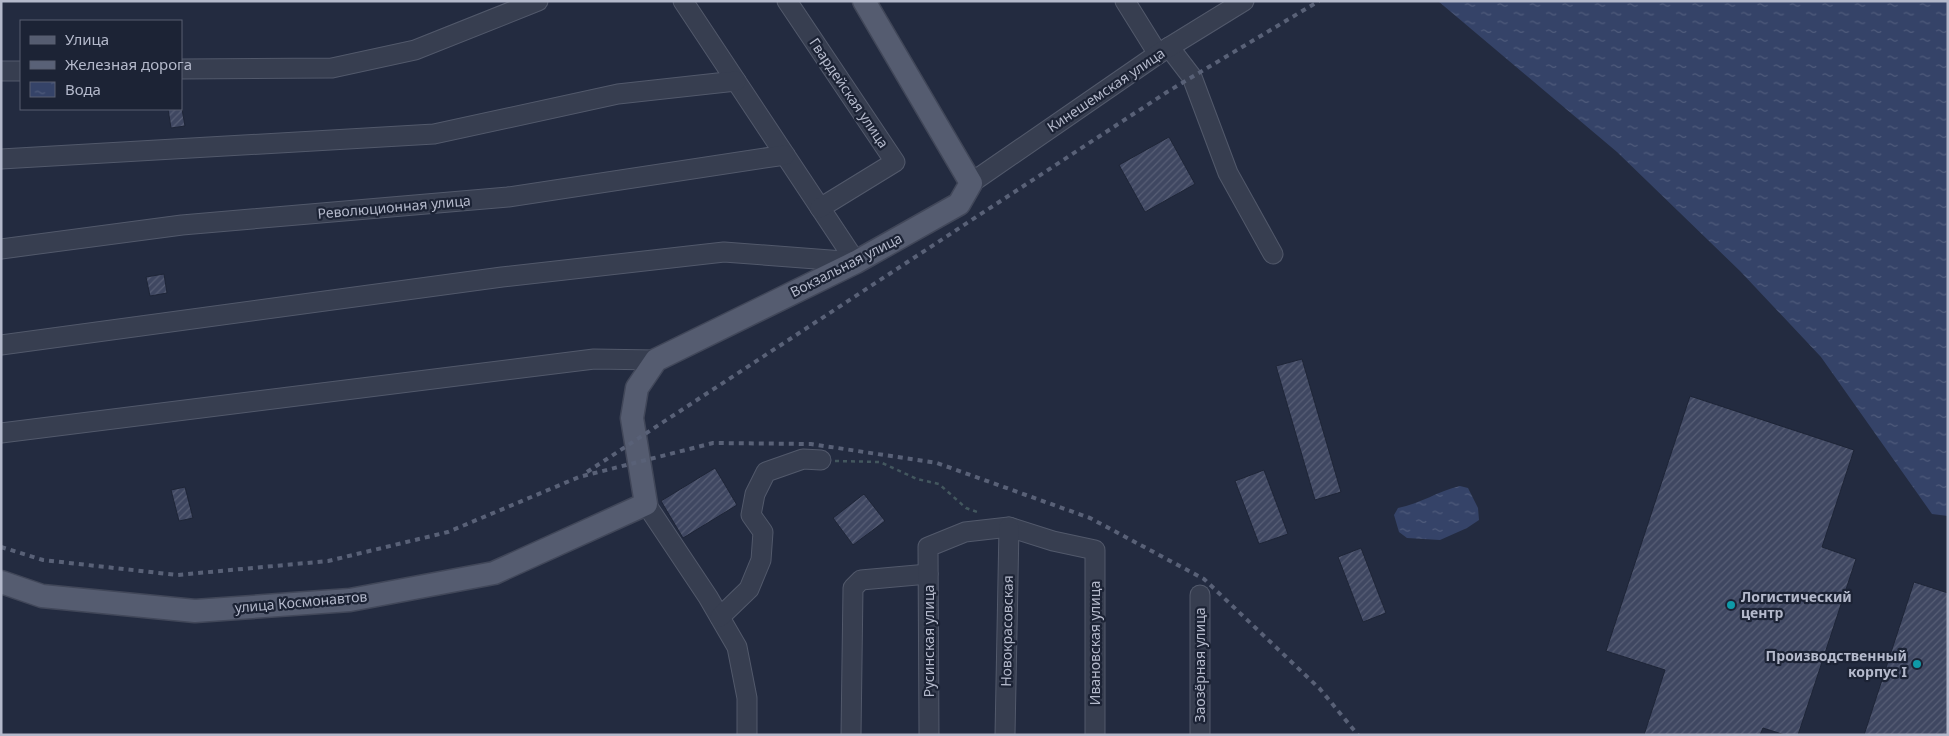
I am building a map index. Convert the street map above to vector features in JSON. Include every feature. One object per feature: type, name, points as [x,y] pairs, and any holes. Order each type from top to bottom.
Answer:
[{"type":"main road","points":[[864,1],[971,183]]},
{"type":"main road","name":"Вокзальная улица","points":[[646,504],[632,418],[637,388],[656,360],[856,262],[959,204],[971,183]]},
{"type":"main road","name":"улица Космонавтов","points":[[1,582],[42,596],[194,611],[350,600],[494,573],[646,504]]},
{"type":"street","points":[[182,69],[332,68],[415,50],[538,1]]},
{"type":"street","points":[[683,1],[856,262]]},
{"type":"street","name":"Гвардейская улица","points":[[787,1],[895,162],[820,208]]},
{"type":"street","points":[[1125,1],[1164,50],[1192,77],[1228,173],[1273,254]]},
{"type":"street","name":"Кинешемская улица","points":[[971,183],[1164,50],[1244,1]]},
{"type":"street","points":[[1,71],[20,71]]},
{"type":"street","points":[[1,159],[434,134],[618,94],[736,81]]},
{"type":"street","name":"Революционная улица","points":[[1,249],[182,225],[508,197],[785,155]]},
{"type":"street","points":[[1,345],[492,278],[724,252],[856,262]]},
{"type":"street","points":[[1,433],[594,359],[656,360]]},
{"type":"street","points":[[720,617],[749,589],[761,560],[763,532],[751,515],[755,494],[766,472],[803,459],[821,460]]},
{"type":"street","points":[[646,504],[708,597],[737,647],[746,698],[747,735]]},
{"type":"street","name":"Русинская улица","points":[[929,735],[928,547],[965,532],[1009,528]]},
{"type":"street","name":"Ивановская улица","points":[[1009,528],[1095,550],[1094,735]]},
{"type":"street","name":"Новокрасовская","points":[[1006,735],[1009,528]]},
{"type":"street","points":[[851,735],[853,588],[861,580],[928,574]]},
{"type":"street","name":"Заозёрная улица","points":[[1200,595],[1200,735]]},
{"type":"path","points":[[821,460],[880,462],[917,479],[939,484],[966,508],[981,514]]},
{"type":"water","points":[[1438,1],[1948,1],[1948,516],[1932,514],[1821,357],[1740,271],[1617,152]]},
{"type":"water","points":[[1460,486],[1468,488],[1478,508],[1479,520],[1467,528],[1440,540],[1407,538],[1399,532],[1394,515],[1398,508],[1414,504]]},
{"type":"building","points":[[182,109],[185,126],[171,128],[168,110]]},
{"type":"building","points":[[1169,137],[1195,184],[1145,212],[1119,165]]},
{"type":"building","points":[[164,274],[167,293],[150,296],[146,277]]},
{"type":"building","points":[[1302,359],[1341,492],[1315,500],[1276,366]]},
{"type":"building","name":"Логистический центр","points":[[1690,396],[1854,450],[1822,547],[1856,559],[1798,735],[1785,735],[1763,728],[1760,735],[1644,735],[1665,670],[1606,651]]},
{"type":"building","points":[[715,468],[737,505],[683,538],[661,501]]},
{"type":"building","points":[[1264,470],[1288,534],[1259,544],[1235,481]]},
{"type":"building","points":[[185,487],[193,518],[179,521],[171,490]]},
{"type":"building","points":[[864,494],[885,521],[853,545],[833,518]]},
{"type":"building","points":[[1361,548],[1386,613],[1363,622],[1338,557]]},
{"type":"building","name":"Производственный корпус I","points":[[1914,582],[1948,593],[1948,735],[1864,735]]},
{"type":"railway","points":[[587,472],[1167,92],[1319,1]]},
{"type":"railway","points":[[1,547],[43,560],[177,575],[328,561],[448,532],[579,477],[713,443],[811,444],[937,463],[1090,518],[1204,579],[1320,689],[1358,735]]},
{"type":"place","name":"Логистический центр","points":[[1731,605]]},
{"type":"place","name":"Производственный корпус I","points":[[1917,664]]}]
